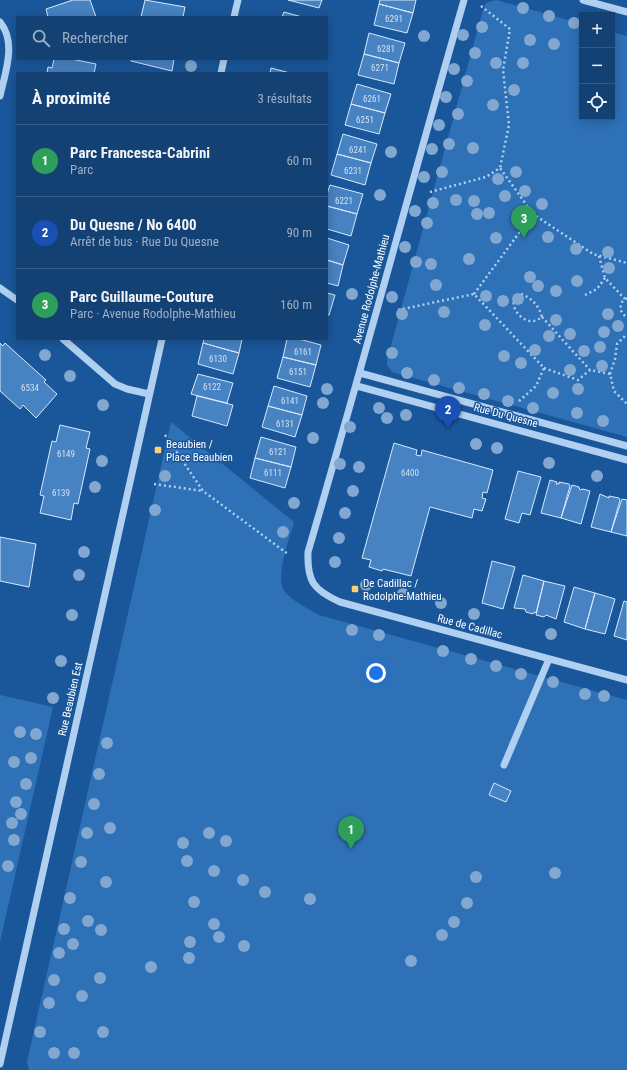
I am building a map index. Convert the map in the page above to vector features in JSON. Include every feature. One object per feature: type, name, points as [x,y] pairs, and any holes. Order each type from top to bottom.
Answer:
[{"type":"street","points":[[234,16],[238,0]]},
{"type":"street","name":"Avenue Rodolphe-Mathieu","points":[[312,584],[308,568],[308,552],[357,386],[394,244],[464,0]]},
{"type":"street","points":[[583,0],[627,12]]},
{"type":"street","points":[[0,22],[6,33],[9,50],[0,96]]},
{"type":"street","points":[[221,72],[224,60]]},
{"type":"street","points":[[0,288],[16,299]]},
{"type":"street","points":[[64,340],[115,384],[127,389],[149,394]]},
{"type":"street","name":"Rue Beaubien Est","points":[[0,1064],[162,340]]},
{"type":"street","points":[[360,373],[627,446]]},
{"type":"street","name":"Rue Du Quesne","points":[[357,386],[627,460]]},
{"type":"street","name":"Rue de Cadillac","points":[[312,584],[325,595],[340,602],[627,680]]},
{"type":"street","points":[[504,765],[549,659]]},
{"type":"path","points":[[430,192],[486,177],[500,168],[510,125],[503,70],[510,28],[481,6]]},
{"type":"path","points":[[500,168],[533,214],[593,254],[627,263]]},
{"type":"path","points":[[398,310],[474,294],[533,214]]},
{"type":"path","points":[[599,256],[605,278],[626,299],[620,308],[623,314],[627,317]]},
{"type":"path","points":[[586,295],[597,289],[605,278]]},
{"type":"path","points":[[474,294],[544,368],[578,380],[590,370]]},
{"type":"path","points":[[542,317],[532,321],[526,321],[521,317],[514,305],[514,299],[516,296],[521,294],[529,297],[536,305],[542,317],[590,370],[610,374]]},
{"type":"path","points":[[627,334],[618,344],[615,360],[610,374],[614,391],[627,404]]},
{"type":"path","points":[[512,408],[536,386],[544,368]]},
{"type":"path","points":[[165,435],[203,491],[288,554]]},
{"type":"path","points":[[154,484],[203,491]]},
{"type":"shaded area","points":[[496,0],[579,23],[579,120],[615,120],[615,33],[627,36],[627,437],[392,372],[387,365],[387,360],[486,3]]},
{"type":"shaded area","points":[[171,422],[294,522],[284,558],[281,577],[282,586],[285,592],[301,605],[319,615],[627,700],[627,1070],[29,1070],[27,1062]]},
{"type":"shaded area","points":[[0,695],[53,707],[0,942]]},
{"type":"building","points":[[73,0],[90,0],[96,16],[48,16],[46,9]]},
{"type":"building","points":[[145,0],[185,7],[183,16],[141,16]]},
{"type":"building","points":[[288,0],[322,0],[319,8]]},
{"type":"building","points":[[380,0],[416,0],[413,13],[379,4]]},
{"type":"building","points":[[379,4],[413,13],[407,33],[374,25]]},
{"type":"building","points":[[284,12],[298,16],[282,16]]},
{"type":"building","points":[[369,33],[405,43],[399,63],[364,54]]},
{"type":"building","points":[[364,54],[399,63],[394,84],[358,75]]},
{"type":"building","points":[[54,60],[76,60],[96,64],[94,72],[47,72],[48,67],[52,68]]},
{"type":"building","points":[[131,60],[174,60],[172,71]]},
{"type":"building","points":[[271,68],[286,72],[270,72]]},
{"type":"building","points":[[357,84],[391,94],[385,113],[351,104]]},
{"type":"building","points":[[351,104],[385,113],[379,134],[345,125]]},
{"type":"building","points":[[343,134],[377,144],[371,163],[337,154]]},
{"type":"building","points":[[337,154],[371,163],[365,185],[331,175]]},
{"type":"building","points":[[330,185],[363,194],[357,214],[328,206],[328,191]]},
{"type":"building","points":[[328,206],[357,214],[351,236],[328,229]]},
{"type":"building","points":[[328,238],[349,245],[343,265],[328,260]]},
{"type":"building","points":[[328,260],[343,265],[338,286],[328,283]]},
{"type":"building","points":[[328,293],[335,295],[328,315]]},
{"type":"building","points":[[204,340],[242,340],[239,353],[203,343]]},
{"type":"building","points":[[287,340],[303,340],[321,345],[316,365],[283,357]]},
{"type":"building","points":[[0,343],[3,346],[5,343],[46,380],[44,382],[57,394],[36,418],[23,405],[20,409],[0,391]]},
{"type":"building","points":[[203,343],[239,353],[233,374],[198,364]]},
{"type":"building","points":[[283,357],[316,365],[310,387],[277,378]]},
{"type":"building","points":[[198,374],[233,383],[227,403],[191,394]]},
{"type":"building","points":[[274,386],[307,396],[302,415],[268,406]]},
{"type":"building","points":[[197,396],[233,405],[227,426],[192,416]]},
{"type":"building","points":[[268,406],[302,415],[295,437],[262,427]]},
{"type":"building","points":[[60,425],[90,432],[86,448],[90,449],[78,504],[74,503],[71,520],[40,513],[44,496],[40,495],[52,441],[56,442]]},
{"type":"building","points":[[261,437],[296,447],[291,467],[255,458]]},
{"type":"building","points":[[394,443],[417,450],[416,455],[421,456],[422,450],[493,470],[487,493],[483,492],[482,498],[486,499],[482,511],[474,509],[472,518],[430,507],[411,576],[369,567],[371,560],[362,558]]},
{"type":"building","points":[[255,458],[291,467],[285,488],[250,478]]},
{"type":"building","points":[[518,471],[541,477],[530,515],[522,513],[519,523],[505,519]]},
{"type":"building","points":[[550,480],[557,482],[556,484],[559,484],[559,482],[569,484],[570,486],[561,518],[541,513]]},
{"type":"building","points":[[572,485],[579,487],[580,490],[583,489],[590,491],[581,524],[561,518]]},
{"type":"building","points":[[600,494],[609,498],[609,496],[619,498],[620,500],[611,532],[591,527]]},
{"type":"building","points":[[622,499],[627,500],[627,536],[611,532]]},
{"type":"building","points":[[0,537],[36,544],[29,587],[0,581]]},
{"type":"building","points":[[492,561],[515,567],[503,609],[482,603]]},
{"type":"building","points":[[523,575],[544,581],[536,613],[534,612],[533,614],[526,612],[525,609],[514,608]]},
{"type":"building","points":[[544,581],[565,586],[556,619],[546,615],[544,617],[536,615]]},
{"type":"building","points":[[574,587],[595,593],[585,629],[564,622]]},
{"type":"building","points":[[595,593],[615,599],[605,634],[585,629]]},
{"type":"building","points":[[624,601],[627,602],[627,640],[614,636]]},
{"type":"building","points":[[494,783],[511,791],[506,802],[489,795]]},
{"type":"place","name":"Parc Guillaume-Couture","points":[[524,238]]},
{"type":"place","name":"Du Quesne / No 6400","points":[[448,429]]},
{"type":"place","name":"Beaubien / Place Beaubien","points":[[158,450]]},
{"type":"place","name":"De Cadillac / Rodolphe-Mathieu","points":[[355,589]]},
{"type":"place","name":"Parc Francesca-Cabrini","points":[[351,849]]}]
